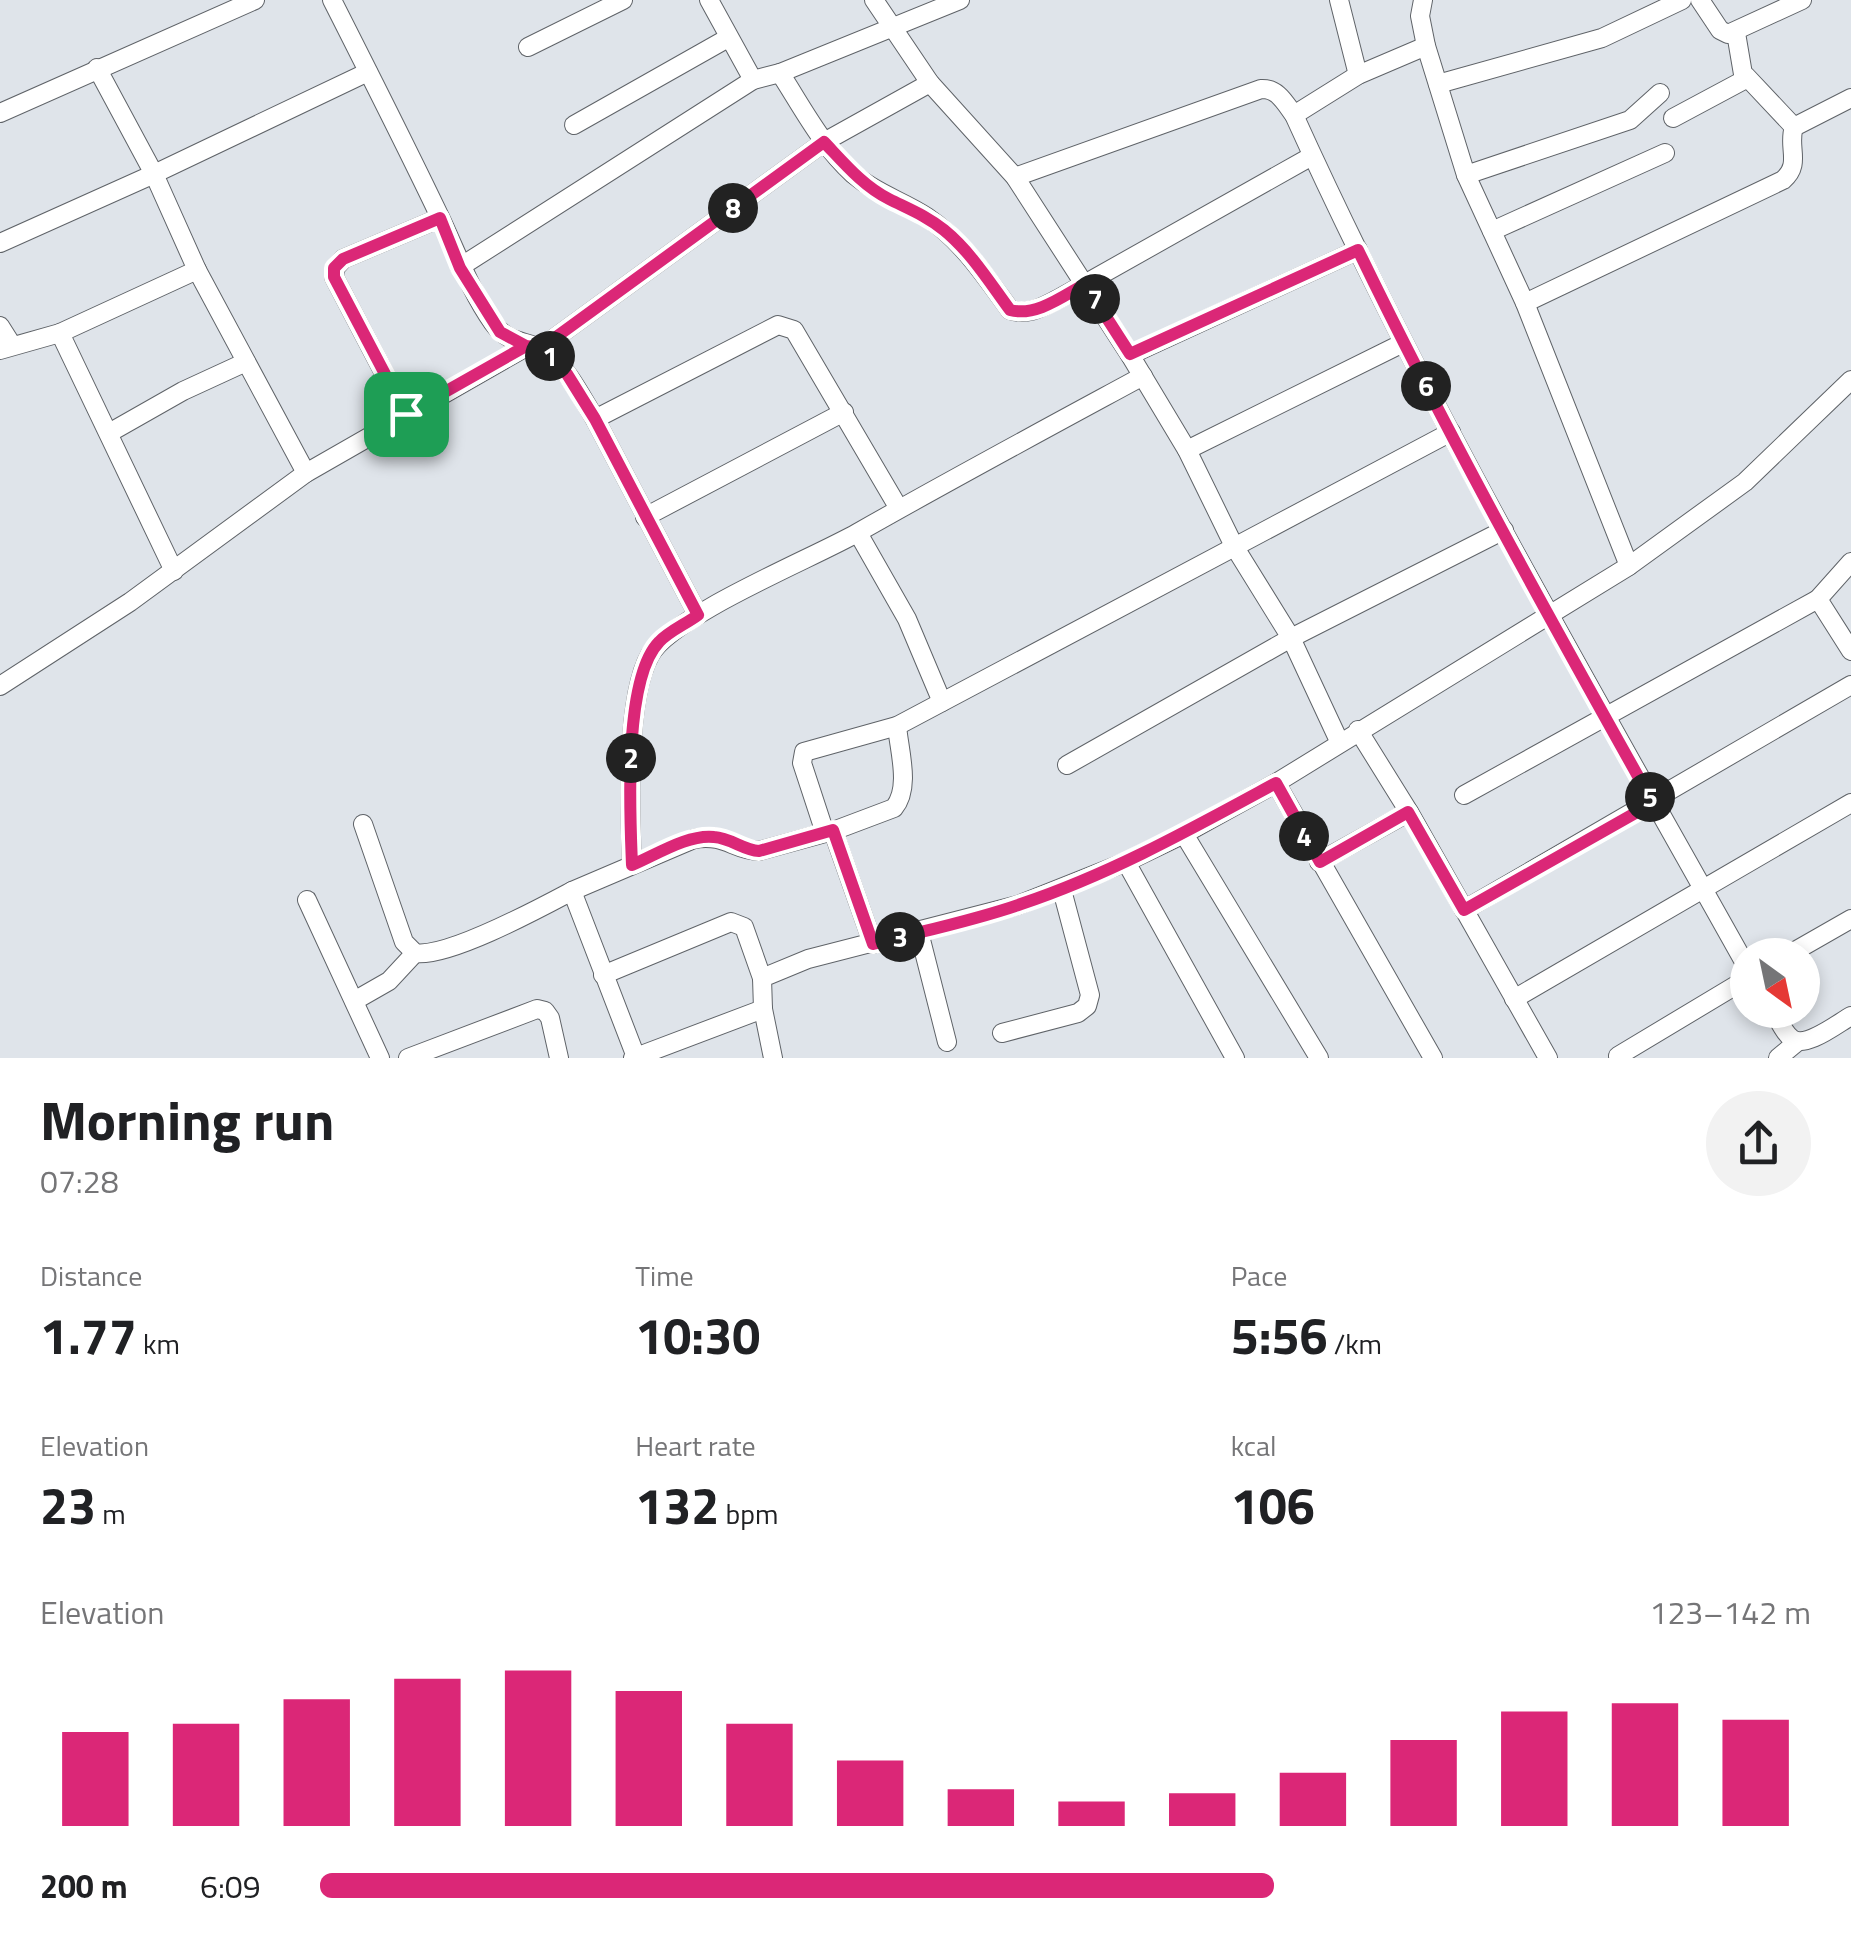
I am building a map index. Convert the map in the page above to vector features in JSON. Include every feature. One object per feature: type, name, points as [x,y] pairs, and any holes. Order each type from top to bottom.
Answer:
[{"type":"street","points":[[0,113],[255,0]]},
{"type":"street","points":[[332,0],[440,218],[460,268],[500,332],[534,348],[567,374],[595,419],[698,615]]},
{"type":"street","points":[[528,47],[622,0]]},
{"type":"street","points":[[709,0],[753,80]]},
{"type":"street","points":[[874,0],[930,83],[1014,177],[1130,354],[1187,450],[1234,546],[1291,638],[1339,741]]},
{"type":"street","points":[[460,268],[753,80],[893,30],[960,0]]},
{"type":"street","points":[[1339,0],[1358,76]]},
{"type":"street","points":[[1424,0],[1420,16],[1426,46],[1466,176],[1525,303],[1630,566]]},
{"type":"street","points":[[1438,84],[1602,38],[1682,0]]},
{"type":"street","points":[[1700,0],[1720,30],[1728,34],[1736,34],[1802,0]]},
{"type":"street","points":[[1736,34],[1746,76],[1794,127]]},
{"type":"street","points":[[574,125],[728,38]]},
{"type":"street","points":[[1294,116],[1358,76],[1426,46]]},
{"type":"street","points":[[97,68],[154,174],[197,270],[306,473]]},
{"type":"street","points":[[0,243],[368,72]]},
{"type":"street","points":[[780,73],[824,142],[852,173],[886,198],[923,214],[948,232],[1010,310],[1023,313],[1085,284],[1312,156]]},
{"type":"street","points":[[1673,118],[1740,83],[1746,76]]},
{"type":"street","points":[[0,686],[174,570],[306,473],[406,414],[534,348],[824,142],[930,83]]},
{"type":"street","points":[[1014,177],[1261,89],[1270,88],[1280,96],[1294,116],[1403,343],[1547,616],[1731,938]]},
{"type":"street","points":[[1466,176],[1630,120],[1660,94]]},
{"type":"street","points":[[1525,303],[1783,180],[1795,164],[1794,127],[1851,98]]},
{"type":"street","points":[[1492,231],[1666,154]]},
{"type":"street","points":[[406,414],[334,277],[334,268],[343,259],[440,218]]},
{"type":"street","points":[[1130,354],[1358,250]]},
{"type":"street","points":[[0,326],[6,348],[60,333],[197,270]]},
{"type":"street","points":[[595,419],[778,325],[794,330],[898,507]]},
{"type":"street","points":[[60,333],[174,570]]},
{"type":"street","points":[[1187,450],[1403,343]]},
{"type":"street","points":[[109,432],[246,362]]},
{"type":"street","points":[[632,865],[629,780],[640,677],[660,641],[698,615],[858,533],[898,507],[1143,376]]},
{"type":"street","points":[[762,978],[808,959],[1018,906],[1184,834],[1276,783],[1630,566],[1745,482],[1848,390]]},
{"type":"street","points":[[644,517],[844,412]]},
{"type":"street","points":[[873,944],[802,763],[804,752],[897,726],[1451,432]]},
{"type":"street","points":[[1067,765],[1291,638],[1504,530]]},
{"type":"street","points":[[858,533],[907,619],[942,702]]},
{"type":"street","points":[[1464,795],[1818,599],[1851,562]]},
{"type":"street","points":[[1818,599],[1851,651]]},
{"type":"street","points":[[1464,910],[1851,685]]},
{"type":"street","points":[[354,1001],[389,981],[416,953],[434,952],[518,919],[572,891],[694,839],[712,836],[748,851],[759,851],[829,832],[894,808],[901,800],[902,774],[897,726]]},
{"type":"street","points":[[1358,730],[1548,1058]]},
{"type":"street","points":[[1276,783],[1432,1058]]},
{"type":"street","points":[[1514,999],[1851,803]]},
{"type":"street","points":[[1320,862],[1408,812]]},
{"type":"street","points":[[363,824],[404,942],[416,953]]},
{"type":"street","points":[[1184,834],[1319,1058]]},
{"type":"street","points":[[1126,862],[1226,1056]]},
{"type":"street","points":[[1002,1033],[1078,1013],[1088,1006],[1090,996],[1062,890]]},
{"type":"street","points":[[572,891],[635,1057],[763,1009]]},
{"type":"street","points":[[307,900],[380,1058]]},
{"type":"street","points":[[1818,938],[1851,919]]},
{"type":"street","points":[[603,975],[731,922],[744,927],[762,978],[763,1009],[774,1058]]},
{"type":"street","points":[[919,932],[947,1042]]},
{"type":"street","points":[[1618,1056],[1730,989]]},
{"type":"street","points":[[408,1058],[537,1010],[550,1018],[559,1058]]},
{"type":"street","points":[[1778,1058],[1797,1042],[1851,1016]]},
{"type":"street","points":[[1784,1028],[1797,1042]]},
{"type":"route","points":[[406,414],[334,277],[334,268],[343,259],[440,218],[460,268],[500,332],[526,346],[541,348],[567,374],[595,419],[698,615],[660,641],[640,677],[629,780],[632,865],[694,839],[712,836],[748,851],[759,851],[833,830],[873,944],[1018,906],[1062,890],[1184,834],[1276,783],[1320,862],[1408,812],[1464,910],[1653,803],[1547,616],[1358,250],[1130,354],[1085,284],[1035,310],[1010,310],[948,232],[923,214],[886,198],[852,173],[824,142],[541,348],[526,346],[406,414]]}]
